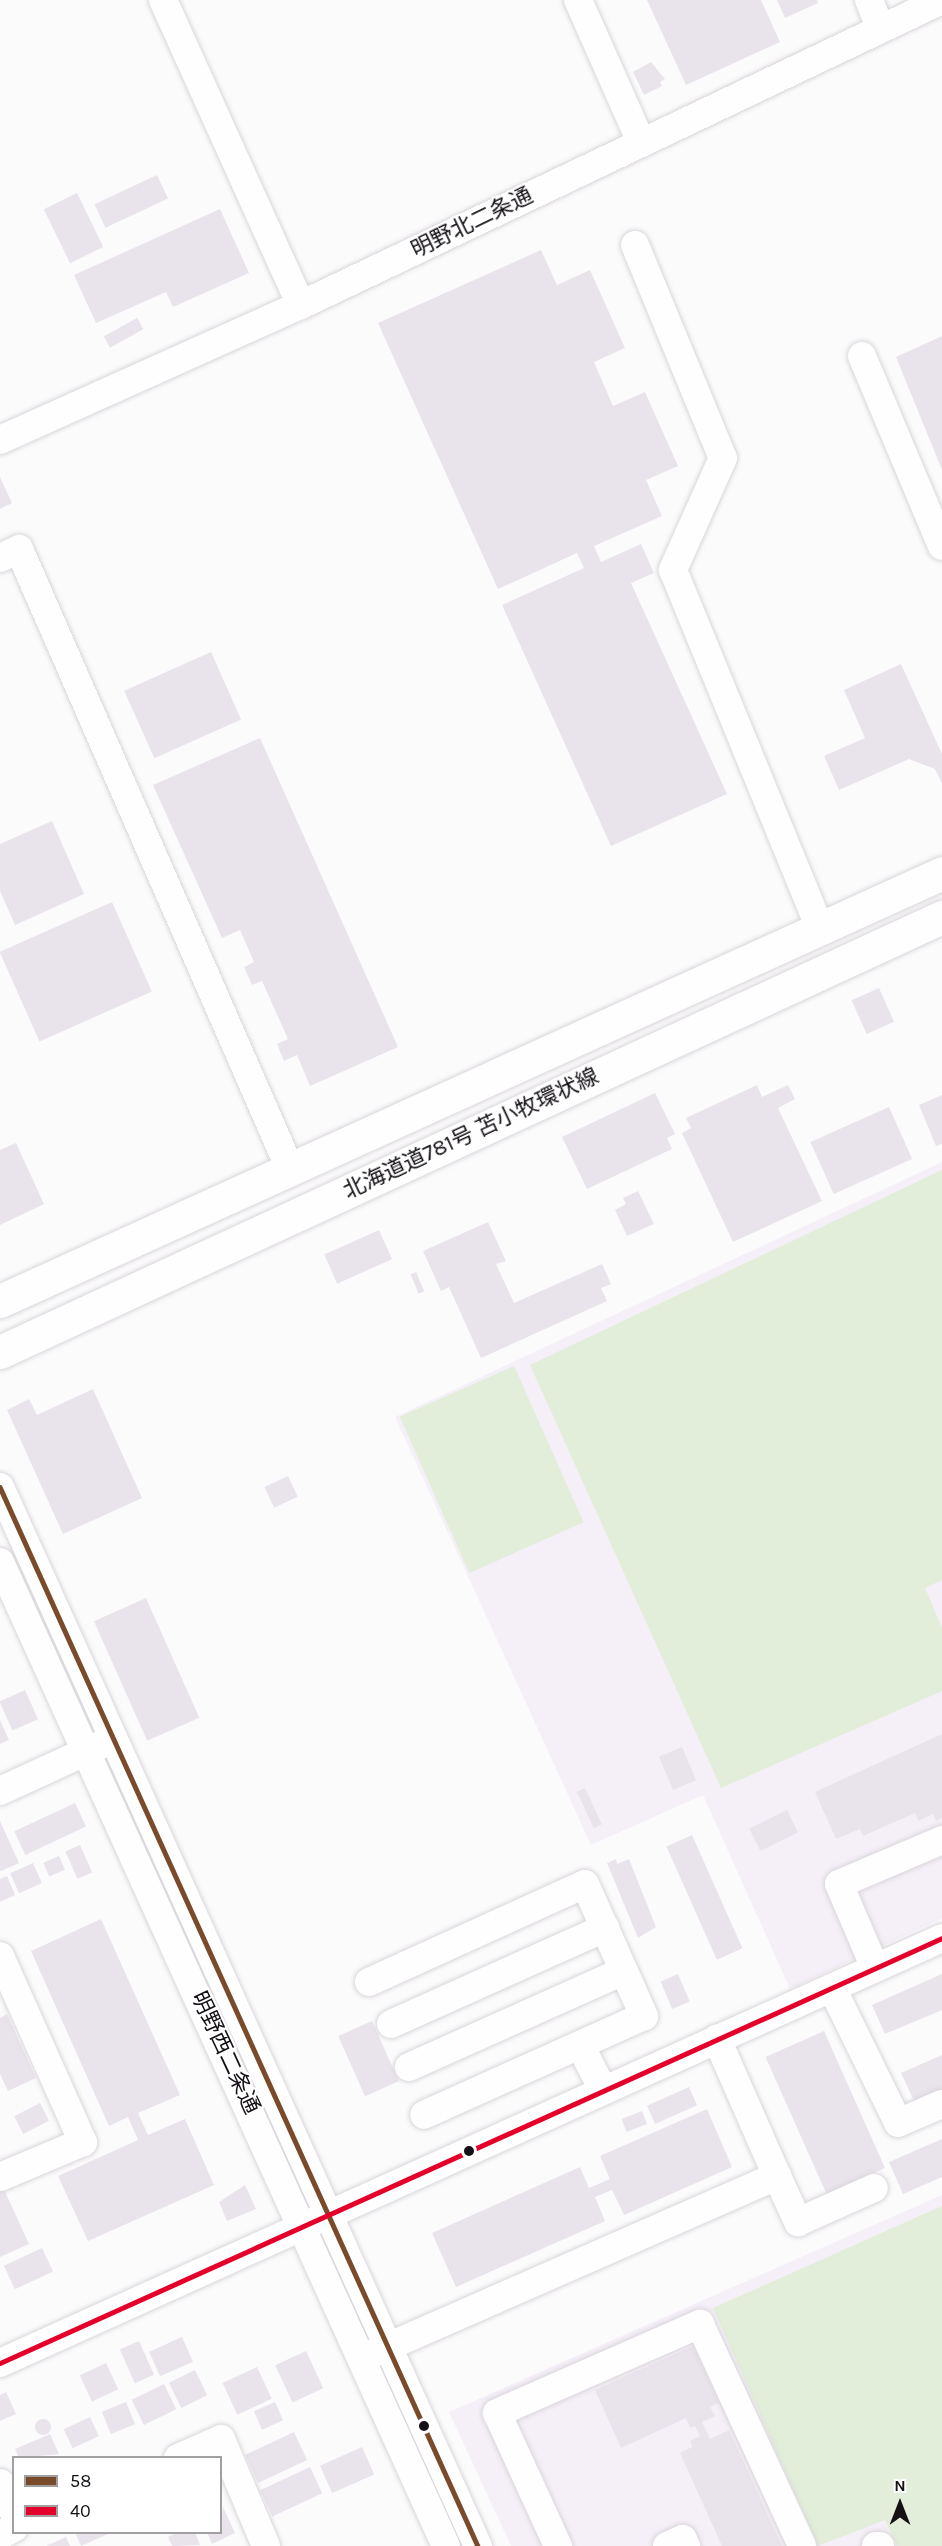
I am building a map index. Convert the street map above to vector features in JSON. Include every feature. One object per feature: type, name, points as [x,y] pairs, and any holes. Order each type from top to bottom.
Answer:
[{"type":"main road","name":"北海道道781号 苫小牧環状線","points":[[0,1301],[931,878]]},
{"type":"main road","name":"北海道道781号 苫小牧環状線","points":[[0,1352],[940,922]]},
{"type":"street","points":[[163,0],[301,305]]},
{"type":"street","points":[[578,0],[640,142]]},
{"type":"street","points":[[869,0],[881,28]]},
{"type":"street","name":"明野北二条通","points":[[0,440],[301,305],[942,0]]},
{"type":"street","points":[[634,245],[723,458],[673,570],[820,928]]},
{"type":"street","points":[[862,356],[942,546]]},
{"type":"street","points":[[0,558],[19,549],[290,1169]]},
{"type":"street","points":[[931,878],[940,922]]},
{"type":"street","name":"明野西二条通","points":[[0,1487],[115,1738],[316,2220],[362,2358],[446,2546]]},
{"type":"street","name":"明野西二条通","points":[[0,1562],[86,1751],[316,2220],[388,2347],[478,2546]]},
{"type":"street","points":[[0,1791],[115,1738]]},
{"type":"street","points":[[875,1968],[839,1884],[942,1840]]},
{"type":"street","points":[[369,1982],[585,1884],[644,2016],[424,2115]]},
{"type":"street","points":[[391,2024],[605,1928]]},
{"type":"street","points":[[0,2363],[942,1938]]},
{"type":"street","points":[[0,1956],[83,2142],[0,2177]]},
{"type":"street","points":[[409,2067],[624,1971]]},
{"type":"street","points":[[832,1988],[898,2123],[942,2104]]},
{"type":"street","points":[[717,2039],[798,2222],[874,2188]]},
{"type":"street","points":[[580,2045],[603,2090]]},
{"type":"street","points":[[362,2358],[777,2176]]},
{"type":"street","points":[[558,2546],[498,2413],[700,2324],[802,2546]]},
{"type":"street","points":[[180,2456],[221,2439],[266,2546]]},
{"type":"street","points":[[0,2483],[12,2509]]},
{"type":"street","points":[[667,2546],[682,2539],[686,2546]]},
{"type":"shaded area","points":[[942,1162],[942,1918],[790,1989],[703,1795],[591,1845],[395,1417]]},
{"type":"shaded area","points":[[942,2195],[942,2546],[511,2546],[449,2412]]},
{"type":"green space","points":[[942,1170],[942,1580],[925,1588],[942,1628],[942,1691],[721,1788],[530,1365]]},
{"type":"green space","points":[[514,1366],[584,1522],[469,1573],[400,1417]]},
{"type":"green space","points":[[942,2206],[942,2546],[897,2546],[885,2520],[818,2546],[713,2308]]},
{"type":"building","points":[[647,0],[761,0],[780,42],[686,85]]},
{"type":"building","points":[[777,0],[817,0],[818,3],[785,18]]},
{"type":"building","points":[[651,62],[665,79],[660,82],[662,86],[644,95],[633,72]]},
{"type":"building","points":[[157,175],[168,199],[105,228],[94,204]]},
{"type":"building","points":[[77,193],[103,247],[70,263],[44,209]]},
{"type":"building","points":[[220,209],[249,273],[173,307],[166,292],[96,323],[74,275]]},
{"type":"building","points":[[541,250],[557,285],[590,270],[625,348],[594,362],[613,406],[645,392],[678,466],[646,480],[662,516],[594,546],[601,562],[641,544],[654,573],[631,583],[727,794],[611,846],[502,605],[584,568],[577,553],[498,589],[378,323]]},
{"type":"building","points":[[137,318],[143,329],[110,348],[104,336]]},
{"type":"building","points":[[942,336],[942,470],[896,357]]},
{"type":"building","points":[[0,477],[12,503],[0,509]]},
{"type":"building","points":[[211,652],[241,720],[154,758],[124,691]]},
{"type":"building","points":[[901,664],[942,754],[942,783],[935,769],[909,759],[839,790],[824,756],[865,738],[844,690]]},
{"type":"building","points":[[260,738],[398,1047],[310,1086],[297,1055],[284,1061],[277,1044],[288,1039],[262,981],[252,985],[244,967],[254,962],[240,930],[222,938],[153,785]]},
{"type":"building","points":[[52,821],[84,894],[15,925],[0,891],[0,844]]},
{"type":"building","points":[[112,902],[152,992],[39,1042],[0,952]]},
{"type":"building","points":[[879,988],[894,1022],[867,1034],[852,1000]]},
{"type":"building","points":[[757,1085],[762,1097],[788,1085],[795,1099],[778,1108],[822,1201],[733,1242],[682,1133],[691,1128],[686,1118]]},
{"type":"building","points":[[655,1093],[675,1134],[667,1138],[672,1149],[587,1189],[562,1137]]},
{"type":"building","points":[[942,1095],[942,1144],[936,1146],[919,1105]]},
{"type":"building","points":[[889,1107],[912,1159],[834,1194],[810,1142]]},
{"type":"building","points":[[16,1143],[44,1204],[0,1225],[0,1150]]},
{"type":"building","points":[[638,1191],[654,1224],[627,1236],[615,1210],[626,1204],[623,1198]]},
{"type":"building","points":[[488,1222],[506,1261],[496,1264],[514,1303],[602,1264],[611,1284],[601,1288],[607,1301],[481,1358],[449,1287],[441,1291],[423,1251]]},
{"type":"building","points":[[379,1230],[392,1259],[337,1284],[324,1254]]},
{"type":"building","points":[[416,1272],[424,1291],[419,1294],[410,1274]]},
{"type":"building","points":[[93,1389],[142,1498],[63,1534],[7,1410],[29,1399],[37,1415]]},
{"type":"building","points":[[288,1476],[298,1497],[274,1508],[264,1487]]},
{"type":"building","points":[[146,1598],[199,1718],[147,1741],[94,1621]]},
{"type":"building","points":[[25,1690],[38,1719],[12,1731],[0,1701]]},
{"type":"building","points":[[0,1720],[9,1740],[0,1744]]},
{"type":"building","points":[[942,1734],[942,1818],[936,1821],[933,1814],[918,1821],[915,1813],[863,1836],[860,1829],[836,1839],[815,1792]]},
{"type":"building","points":[[682,1747],[696,1780],[673,1790],[659,1757]]},
{"type":"building","points":[[585,1788],[602,1824],[594,1828],[577,1792]]},
{"type":"building","points":[[75,1803],[86,1827],[25,1855],[14,1831]]},
{"type":"building","points":[[787,1810],[798,1832],[760,1851],[749,1828]]},
{"type":"building","points":[[0,1821],[19,1863],[1,1871],[0,1870]]},
{"type":"building","points":[[692,1835],[742,1948],[717,1960],[666,1846]]},
{"type":"building","points":[[80,1845],[92,1872],[78,1879],[65,1852]]},
{"type":"building","points":[[59,1856],[65,1870],[49,1876],[43,1863]]},
{"type":"building","points":[[616,1859],[617,1864],[629,1859],[656,1927],[638,1938],[607,1863]]},
{"type":"building","points":[[33,1863],[42,1883],[19,1893],[10,1873]]},
{"type":"building","points":[[7,1876],[15,1895],[0,1902],[0,1879]]},
{"type":"building","points":[[101,1919],[180,2095],[138,2113],[148,2135],[185,2119],[214,2185],[88,2241],[58,2176],[138,2140],[128,2117],[109,2126],[31,1951]]},
{"type":"building","points":[[678,1974],[690,2002],[672,2009],[661,1981]]},
{"type":"building","points":[[942,1974],[942,2010],[885,2034],[872,2005]]},
{"type":"building","points":[[7,2014],[36,2078],[8,2091],[0,2074],[0,2018]]},
{"type":"building","points":[[372,2021],[399,2081],[365,2096],[338,2036]]},
{"type":"building","points":[[824,2031],[885,2168],[827,2194],[766,2057]]},
{"type":"building","points":[[942,2055],[942,2090],[915,2103],[901,2073]]},
{"type":"building","points":[[689,2087],[697,2105],[655,2124],[647,2106]]},
{"type":"building","points":[[40,2103],[49,2121],[23,2134],[14,2116]]},
{"type":"building","points":[[707,2109],[732,2167],[624,2215],[612,2190],[595,2197],[605,2221],[456,2287],[432,2233],[580,2167],[589,2188],[610,2179],[600,2156]]},
{"type":"building","points":[[642,2111],[647,2124],[626,2132],[621,2119]]},
{"type":"building","points":[[942,2139],[942,2177],[903,2194],[889,2162]]},
{"type":"building","points":[[2,2185],[29,2244],[0,2257],[0,2186]]},
{"type":"building","points":[[245,2185],[256,2209],[227,2221],[219,2202]]},
{"type":"building","points":[[42,2248],[53,2272],[15,2289],[4,2266]]},
{"type":"building","points":[[182,2337],[193,2362],[160,2376],[149,2352]]},
{"type":"building","points":[[139,2341],[154,2375],[135,2383],[120,2350]]},
{"type":"building","points":[[693,2346],[719,2403],[710,2407],[715,2416],[702,2422],[710,2439],[729,2430],[782,2546],[722,2546],[680,2453],[692,2447],[690,2441],[700,2436],[695,2426],[690,2428],[686,2418],[621,2448],[595,2390]]},
{"type":"building","points":[[306,2351],[323,2388],[293,2403],[275,2365]]},
{"type":"building","points":[[106,2363],[118,2389],[92,2402],[80,2375]]},
{"type":"building","points":[[257,2367],[272,2399],[237,2415],[223,2383]]},
{"type":"building","points":[[195,2370],[207,2395],[181,2408],[169,2383]]},
{"type":"building","points":[[164,2384],[176,2409],[144,2425],[132,2400]]},
{"type":"building","points":[[6,2392],[16,2414],[0,2421],[0,2395]]},
{"type":"building","points":[[126,2402],[135,2424],[111,2434],[102,2412]]},
{"type":"building","points":[[275,2402],[283,2420],[262,2430],[254,2411]]},
{"type":"building","points":[[90,2417],[99,2436],[73,2448],[64,2429]]},
{"type":"building","points":[[43,2419],[51,2427],[43,2435],[35,2427]]},
{"type":"building","points":[[294,2432],[307,2460],[258,2483],[245,2455]]},
{"type":"building","points":[[50,2434],[59,2454],[18,2456],[15,2449]]},
{"type":"building","points":[[362,2447],[374,2474],[332,2493],[320,2466]]},
{"type":"building","points":[[310,2467],[322,2493],[272,2517],[260,2490]]},
{"type":"building","points":[[223,2507],[235,2533],[212,2544],[208,2534],[222,2534]]},
{"type":"building","points":[[76,2534],[108,2534],[81,2546]]},
{"type":"building","points":[[174,2534],[196,2534],[200,2545],[172,2546],[168,2537]]},
{"type":"building","points":[[66,2537],[70,2546],[46,2546]]},
{"type":"transit line","name":"58","points":[[0,1487],[478,2546]]},
{"type":"transit line","name":"40","points":[[0,2363],[942,1938]]}]
